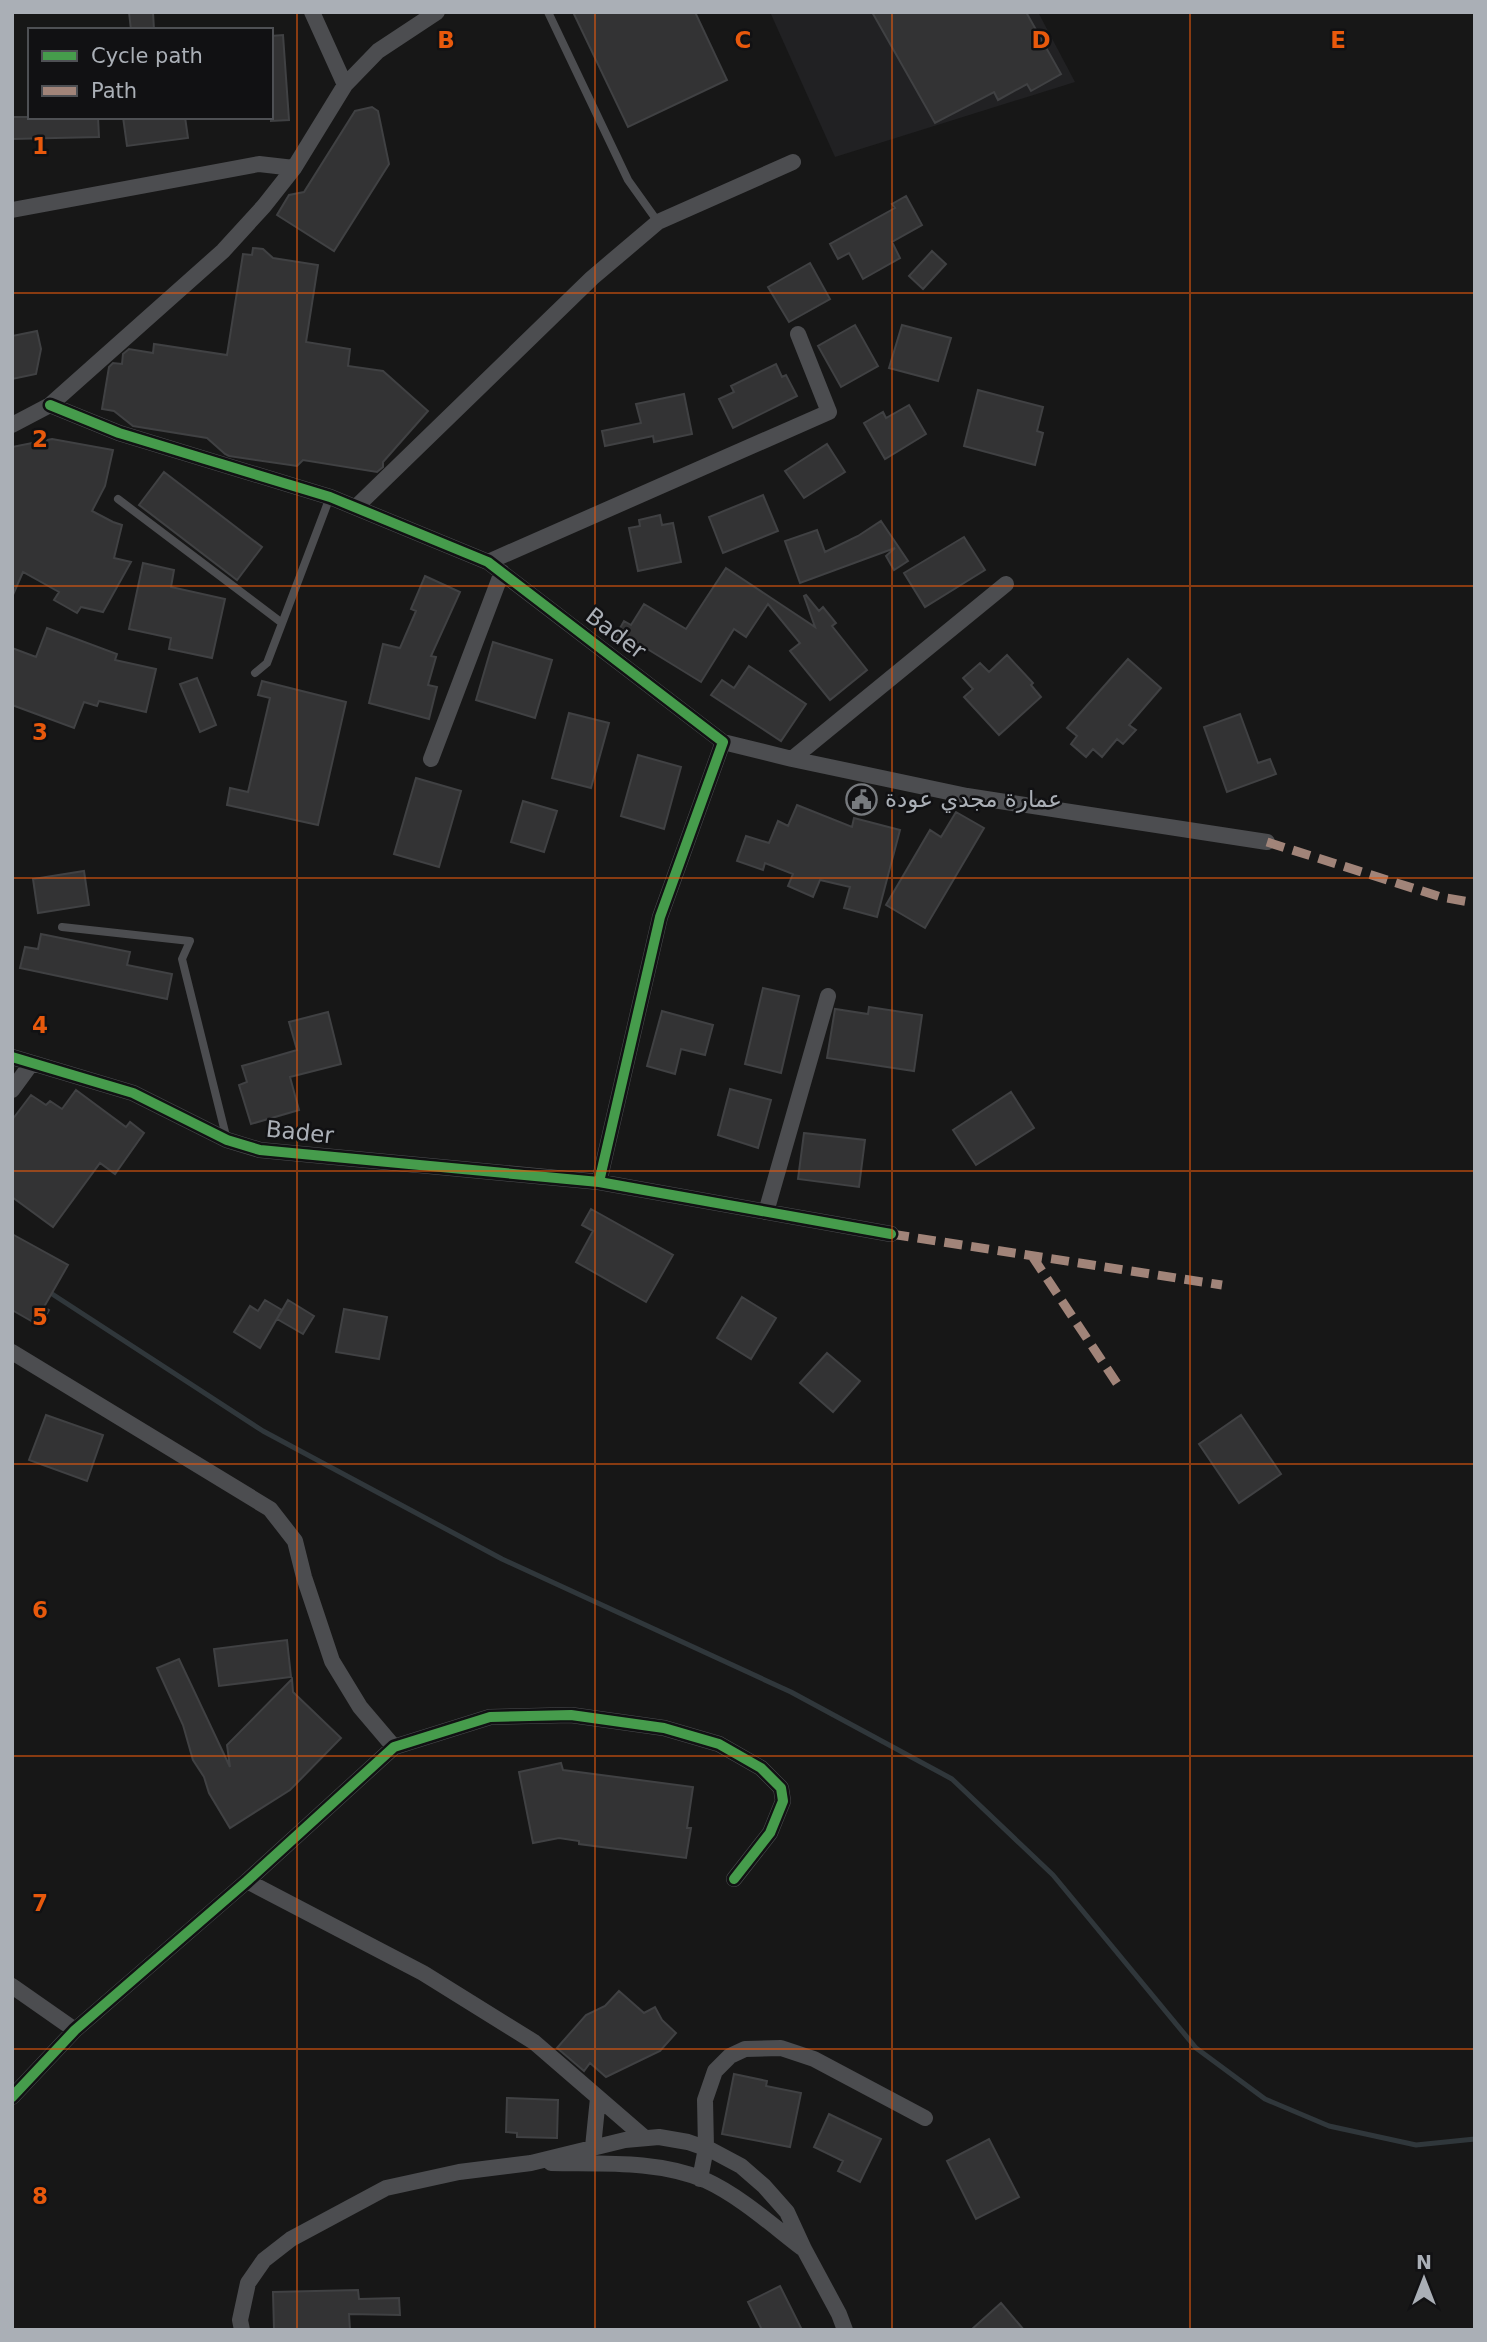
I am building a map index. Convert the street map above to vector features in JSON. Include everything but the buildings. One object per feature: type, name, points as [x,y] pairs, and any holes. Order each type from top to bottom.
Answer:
[{"type":"street","points":[[312,12],[345,85]]},
{"type":"street","points":[[12,425],[50,405],[223,251],[294,168],[345,85],[378,51],[437,12]]},
{"type":"street","points":[[356,507],[592,278],[658,222],[793,162]]},
{"type":"street","points":[[12,210],[259,164],[294,168]]},
{"type":"street","points":[[488,562],[829,412],[798,334]]},
{"type":"street","name":"Bader","points":[[50,405],[119,433],[330,497],[488,562],[723,742]]},
{"type":"street","points":[[430,759],[502,572]]},
{"type":"street","points":[[792,759],[1006,584]]},
{"type":"street","points":[[599,1182],[660,917],[723,742],[967,796],[1267,842]]},
{"type":"street","points":[[766,1212],[828,996]]},
{"type":"street","name":"Bader","points":[[12,1057],[133,1093],[227,1140],[260,1150],[599,1182],[891,1234]]},
{"type":"street","points":[[12,1090],[31,1064]]},
{"type":"street","points":[[12,1352],[270,1509],[295,1541],[332,1661],[360,1707],[394,1748]]},
{"type":"street","points":[[12,2097],[75,2030],[247,1881],[394,1748],[490,1717],[571,1715],[664,1728],[719,1744],[761,1768],[781,1788],[783,1801],[770,1833],[734,1879]]},
{"type":"street","points":[[247,1881],[422,1973],[534,2042],[645,2138]]},
{"type":"street","points":[[12,1986],[75,2030]]},
{"type":"street","points":[[700,2179],[706,2148],[705,2100],[715,2071],[730,2056],[746,2049],[781,2049],[814,2059],[925,2118]]},
{"type":"street","points":[[593,2147],[598,2098]]},
{"type":"street","points":[[242,2330],[240,2320],[248,2283],[264,2260],[291,2239],[386,2188],[459,2172],[531,2163],[625,2140],[659,2137],[706,2148],[741,2166],[764,2186],[787,2212],[845,2330]]},
{"type":"street","points":[[531,2163],[636,2165],[676,2171],[700,2179],[739,2201],[804,2249]]},
{"type":"lane","points":[[548,12],[628,180],[658,222]]},
{"type":"lane","points":[[255,673],[267,663],[330,497]]},
{"type":"lane","points":[[118,499],[282,623]]},
{"type":"lane","points":[[62,927],[190,941],[182,959],[227,1140]]},
{"type":"shaded area","points":[[770,12],[1038,12],[1075,82],[835,157]]},
{"type":"waterway","points":[[46,1290],[263,1431],[502,1559],[791,1692],[952,1779],[1053,1875],[1196,2048],[1265,2099],[1329,2126],[1416,2145],[1475,2139]]},
{"type":"marked path","points":[[1267,842],[1441,897],[1475,903]]},
{"type":"marked path","points":[[891,1234],[1222,1285]]},
{"type":"marked path","points":[[1032,1256],[1120,1388]]},
{"type":"cycle path","points":[[50,405],[119,433],[330,497],[488,562],[723,742],[660,917],[599,1182]]},
{"type":"cycle path","points":[[12,1057],[133,1093],[227,1140],[260,1150],[599,1182],[891,1234]]},
{"type":"cycle path","points":[[12,2097],[75,2030],[247,1881],[394,1747],[490,1717],[571,1715],[664,1728],[719,1744],[761,1768],[781,1788],[783,1801],[770,1833],[734,1879]]},
{"type":"place","name":"عمارة مجدي عودة","points":[[862,799]]}]
